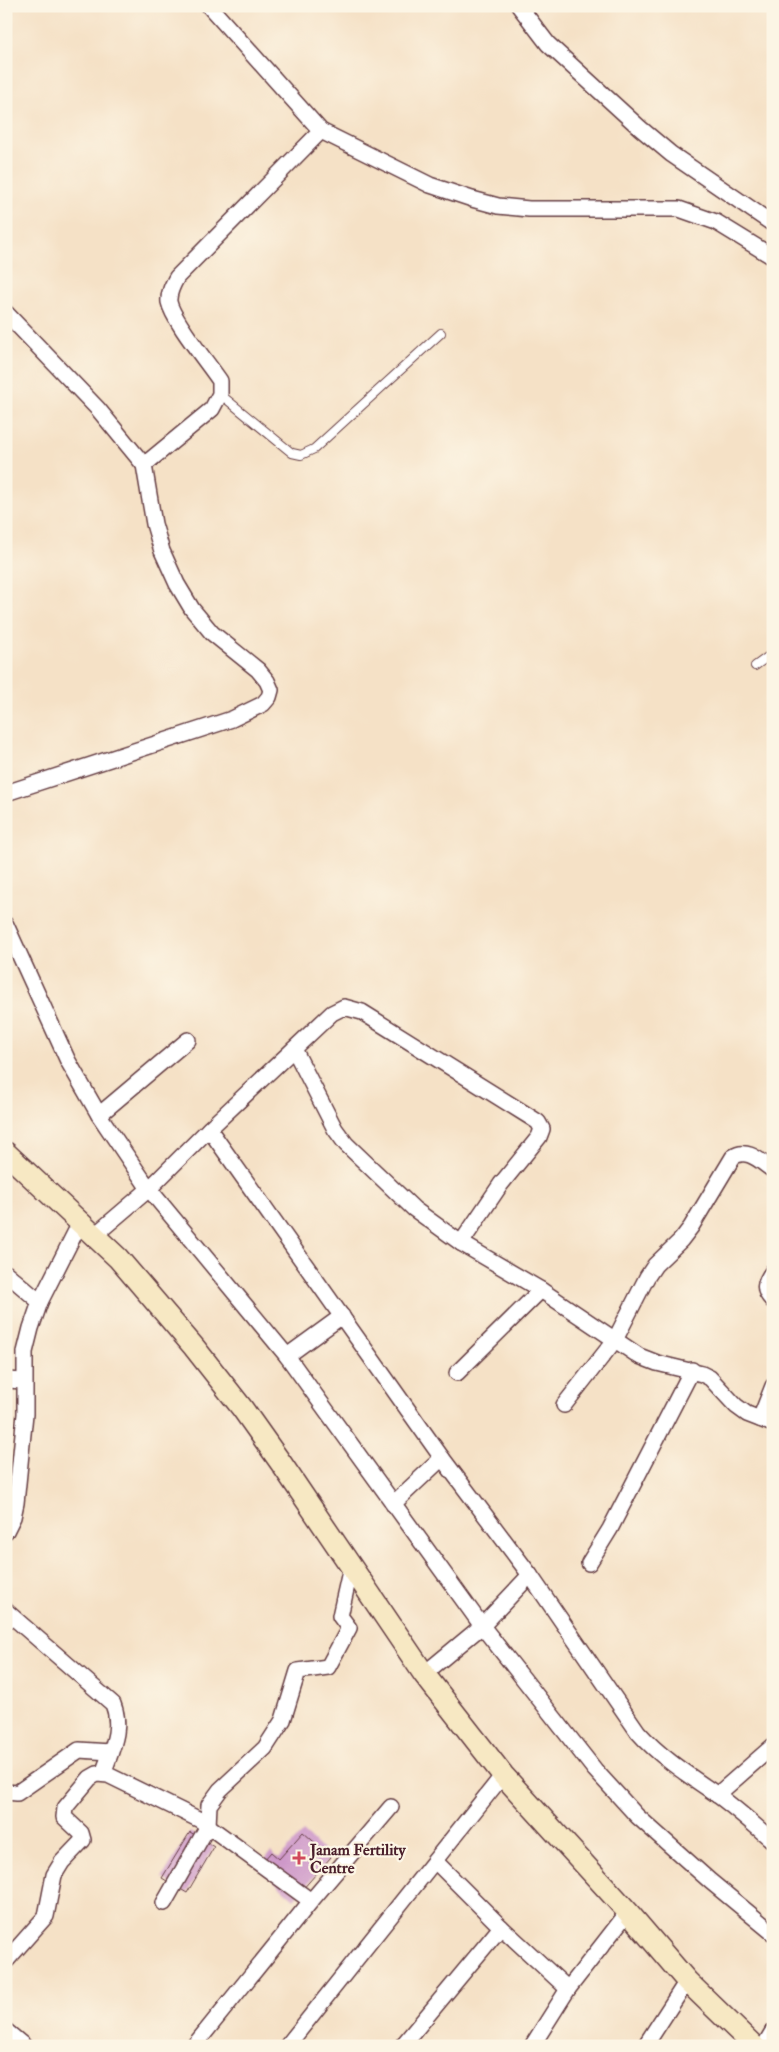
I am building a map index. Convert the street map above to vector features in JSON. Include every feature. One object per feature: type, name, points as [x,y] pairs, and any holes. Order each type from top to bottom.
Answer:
[{"type":"street","points":[[209,6],[321,131],[430,185],[472,200],[498,206],[529,209],[679,209],[716,222],[773,257]]},
{"type":"street","points":[[519,6],[548,44],[640,128],[671,154],[773,224]]},
{"type":"street","points":[[144,465],[212,409],[220,394],[220,382],[174,315],[169,301],[170,292],[177,277],[321,131]]},
{"type":"street","points":[[6,313],[98,409],[144,465],[154,524],[162,551],[177,584],[192,609],[212,633],[258,670],[267,681],[270,690],[269,697],[263,704],[232,719],[6,793]]},
{"type":"street","points":[[6,925],[68,1061],[99,1115],[149,1190],[287,1356],[482,1626],[589,1763],[637,1816],[710,1881],[773,1933]]},
{"type":"street","points":[[6,1531],[13,1517],[16,1503],[25,1414],[24,1381],[26,1352],[30,1328],[40,1302],[88,1228],[118,1217],[132,1206],[209,1129],[332,1013],[344,1007],[362,1012],[538,1122],[542,1128],[539,1138],[501,1184],[460,1243]]},
{"type":"street","points":[[99,1115],[188,1040]]},
{"type":"street","points":[[294,1049],[335,1129],[346,1144],[414,1209],[460,1243],[541,1290],[639,1356],[657,1363],[692,1370],[710,1378],[736,1406],[766,1421],[773,1386]]},
{"type":"street","points":[[209,1129],[442,1458],[530,1575],[638,1732],[649,1744],[682,1771],[717,1795],[773,1841]]},
{"type":"street","points":[[564,1405],[615,1340],[647,1277],[655,1265],[691,1227],[733,1156],[747,1152],[773,1170]]},
{"type":"street","points":[[6,1153],[88,1228],[150,1294],[242,1408],[424,1674],[503,1774],[628,1912],[687,1981],[754,2046]]},
{"type":"street","points":[[773,1271],[764,1286],[765,1291],[773,1301]]},
{"type":"street","points":[[6,1273],[40,1302]]},
{"type":"street","points":[[457,1373],[541,1290]]},
{"type":"street","points":[[287,1356],[342,1316]]},
{"type":"street","points":[[589,1563],[610,1529],[692,1370]]},
{"type":"street","points":[[6,1380],[24,1381]]},
{"type":"street","points":[[393,1504],[442,1458]]},
{"type":"street","points":[[164,1903],[208,1826],[209,1805],[220,1790],[265,1748],[283,1720],[298,1671],[328,1667],[349,1628],[340,1616],[351,1567]]},
{"type":"street","points":[[424,1674],[465,1642],[530,1575]]},
{"type":"street","points":[[6,1611],[113,1704],[118,1715],[116,1739],[103,1774]]},
{"type":"street","points":[[717,1795],[773,1746]]},
{"type":"street","points":[[6,1792],[17,1793],[79,1750],[110,1752]]},
{"type":"street","points":[[6,1961],[46,1916],[54,1875],[62,1862],[83,1840],[81,1833],[64,1817],[65,1808],[90,1778],[96,1774],[103,1774],[189,1813],[311,1901]]},
{"type":"street","points":[[287,2046],[503,1774]]},
{"type":"street","points":[[194,2046],[311,1901],[391,1807]]},
{"type":"street","points":[[435,1861],[501,1927],[568,1989]]},
{"type":"street","points":[[532,2046],[568,1989],[628,1912]]},
{"type":"street","points":[[402,2046],[501,1927]]},
{"type":"street","points":[[644,2046],[687,1981]]},
{"type":"street","points":[[6,2031],[24,2046]]},
{"type":"street","points":[[764,2046],[773,2031]]},
{"type":"lane","points":[[220,394],[292,454],[301,455],[314,449],[441,333]]},
{"type":"lane","points":[[755,666],[773,653]]},
{"type":"building","points":[[190,1832],[214,1847],[187,1893],[162,1878]]},
{"type":"building","points":[[303,1832],[331,1857],[294,1899],[258,1867],[271,1852],[279,1859]]},
{"type":"place","name":"Janam Fertility Centre","points":[[299,1858]]}]
